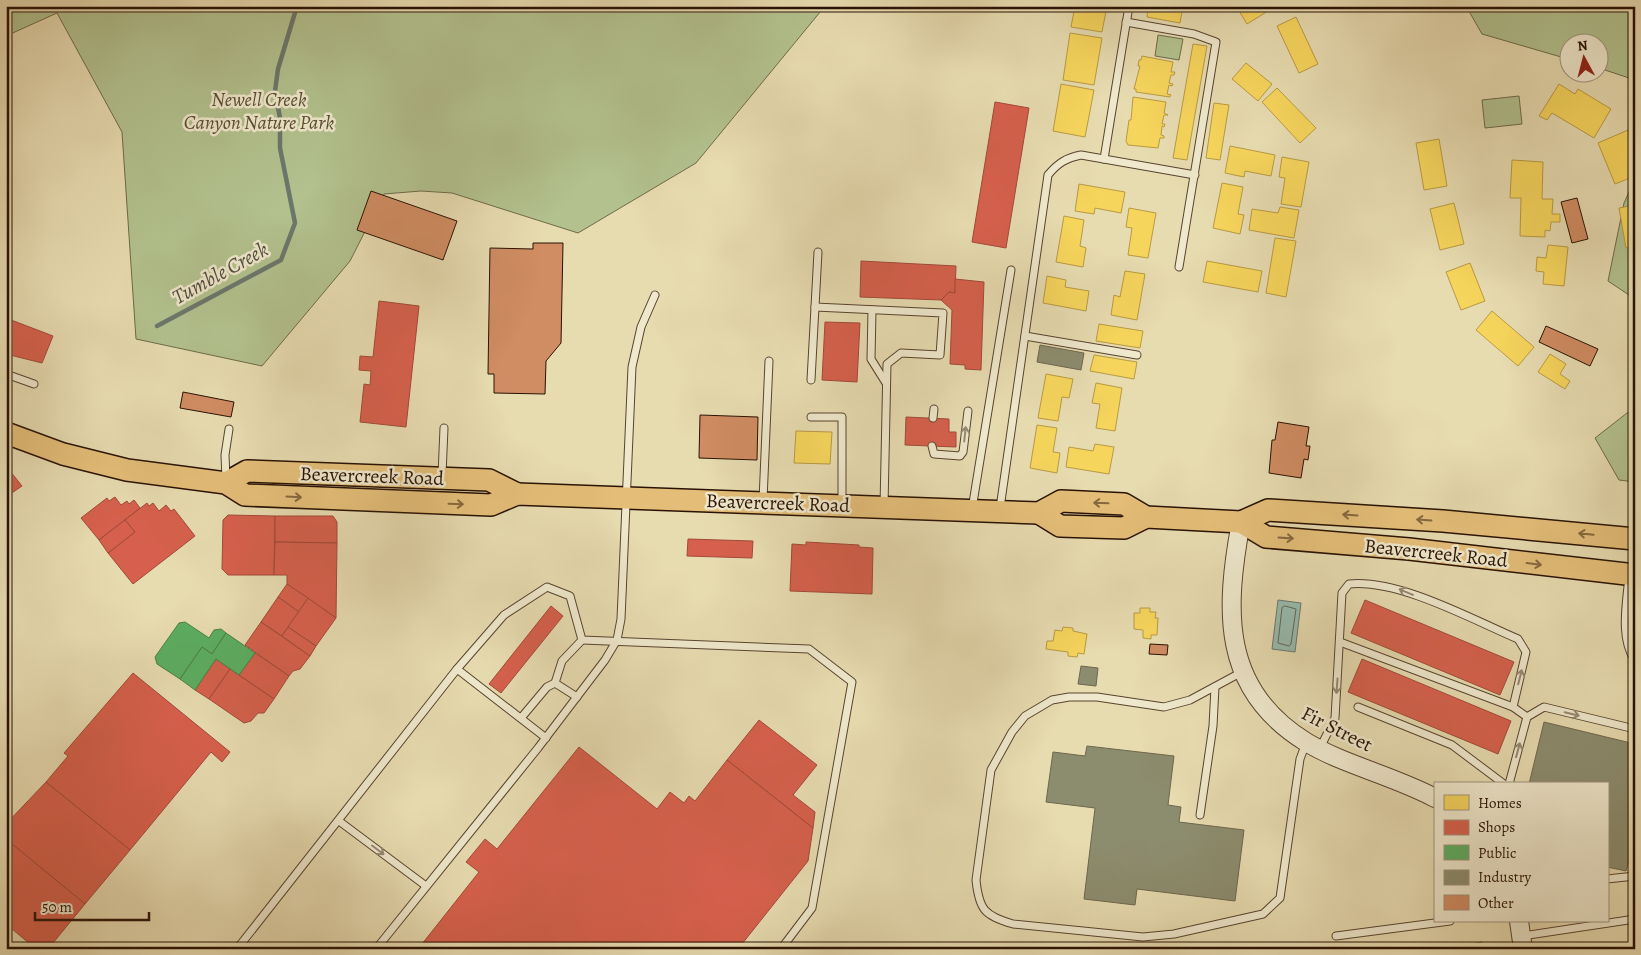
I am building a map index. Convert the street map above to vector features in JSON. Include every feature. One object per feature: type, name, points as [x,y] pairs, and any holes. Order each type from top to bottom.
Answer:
[{"type":"main road","name":"Beavercreek Road","points":[[6,433],[63,454],[127,470],[226,482],[245,495],[491,505],[517,494],[1038,513],[1061,501],[1124,504],[1146,517],[1241,522],[1268,510],[1443,521],[1635,539]]},
{"type":"main road","name":"Beavercreek Road","points":[[226,482],[247,471],[442,478],[489,480],[517,494]]},
{"type":"main road","points":[[323,499],[365,489],[426,491],[438,486],[442,478]]},
{"type":"main road","name":"Beavercreek Road","points":[[1241,522],[1266,537],[1409,549],[1632,574]]},
{"type":"street","name":"Fir Street","points":[[1241,522],[1235,556],[1231,612],[1234,642],[1242,671],[1259,699],[1278,722],[1313,745],[1434,798]]},
{"type":"lane","points":[[1104,159],[1129,6]]},
{"type":"lane","points":[[1126,22],[1194,34],[1216,42],[1179,267]]},
{"type":"lane","points":[[1000,511],[1048,175],[1057,164],[1068,158],[1081,155],[1195,175]]},
{"type":"lane","points":[[811,380],[818,252]]},
{"type":"lane","points":[[972,510],[1011,270]]},
{"type":"lane","points":[[376,949],[546,738],[606,660],[617,640],[621,619],[632,367],[641,327],[656,295]]},
{"type":"lane","points":[[815,307],[942,313],[940,355],[901,353],[887,364],[884,507]]},
{"type":"lane","points":[[872,310],[871,359],[886,383]]},
{"type":"lane","points":[[1025,336],[1137,355]]},
{"type":"lane","points":[[763,502],[769,361]]},
{"type":"lane","points":[[6,374],[34,384]]},
{"type":"lane","points":[[934,409],[934,418]]},
{"type":"lane","points":[[932,446],[934,454],[960,456],[963,452],[968,411]]},
{"type":"lane","points":[[811,417],[842,417],[842,505]]},
{"type":"lane","points":[[442,478],[444,428]]},
{"type":"lane","points":[[226,482],[225,455],[229,429]]},
{"type":"lane","points":[[1632,574],[1625,627],[1635,661]]},
{"type":"lane","points":[[1242,671],[1190,700],[1164,707],[1097,697],[1052,700],[1025,716],[1012,732],[992,770],[976,880],[978,895],[983,908],[993,919],[1012,924],[1143,937],[1208,928],[1263,914],[1280,898],[1300,759],[1335,718],[1342,593],[1349,584],[1363,583],[1398,588],[1518,639],[1526,652],[1513,707]]},
{"type":"lane","points":[[237,949],[457,669],[504,615],[547,587],[570,596],[582,640]]},
{"type":"lane","points":[[521,718],[547,687],[555,683],[562,661],[582,640],[617,640],[809,650],[852,682],[812,908],[781,949]]},
{"type":"lane","points":[[1340,642],[1513,707],[1527,717]]},
{"type":"lane","points":[[457,669],[546,738]]},
{"type":"lane","points":[[555,683],[577,697]]},
{"type":"lane","points":[[1200,815],[1213,726],[1215,687]]},
{"type":"lane","points":[[1358,707],[1452,745],[1501,782]]},
{"type":"lane","points":[[1510,782],[1527,717],[1544,707],[1635,729]]},
{"type":"lane","points":[[339,820],[426,886]]},
{"type":"lane","points":[[1608,879],[1635,876]]},
{"type":"lane","points":[[1521,935],[1635,918]]},
{"type":"lane","points":[[1336,936],[1442,922]]},
{"type":"green space","name":"Newell Creek Canyon Nature Park","points":[[6,6],[825,6],[696,163],[578,233],[452,193],[421,191],[384,194],[350,261],[262,366],[136,339],[122,132],[57,13],[6,36]]},
{"type":"green space","points":[[1466,6],[1635,6],[1635,80],[1608,71],[1608,32],[1558,32],[1558,56],[1482,34]]},
{"type":"green space","points":[[1158,35],[1183,39],[1179,60],[1155,56]]},
{"type":"green space","points":[[1519,96],[1522,124],[1485,128],[1482,100]]},
{"type":"green space","points":[[1635,179],[1635,299],[1608,281],[1624,203]]},
{"type":"green space","points":[[1635,411],[1635,482],[1619,480],[1595,438],[1627,413]]},
{"type":"water","points":[[1278,600],[1301,603],[1295,652],[1272,649]]},
{"type":"building: Homes","points":[[1075,6],[1107,6],[1102,32],[1071,27]]},
{"type":"building: Homes","points":[[1148,6],[1183,6],[1180,23],[1147,17]]},
{"type":"building: Homes","points":[[1236,6],[1264,6],[1268,11],[1247,24]]},
{"type":"building: Homes","points":[[1296,17],[1318,64],[1299,73],[1277,26]]},
{"type":"building: Homes","points":[[1070,33],[1102,38],[1094,85],[1063,80]]},
{"type":"building: Homes","points":[[1193,44],[1207,46],[1187,160],[1173,158]]},
{"type":"building: Homes","points":[[1142,56],[1173,62],[1171,72],[1175,72],[1174,75],[1171,75],[1169,83],[1173,84],[1172,86],[1169,85],[1167,94],[1171,95],[1170,97],[1136,92],[1136,89],[1134,89],[1140,66],[1138,66],[1139,60],[1141,60]]},
{"type":"building: Homes","points":[[1246,63],[1272,84],[1258,101],[1232,79]]},
{"type":"building: Homes","points":[[1061,84],[1094,90],[1085,137],[1053,131]]},
{"type":"building: Homes","points":[[1559,84],[1575,94],[1578,89],[1611,109],[1594,138],[1552,113],[1547,120],[1539,116]]},
{"type":"building: Homes","points":[[1277,88],[1316,128],[1300,143],[1262,102]]},
{"type":"building: Homes","points":[[1133,97],[1166,102],[1164,113],[1168,115],[1164,115],[1162,124],[1165,124],[1164,127],[1162,126],[1161,135],[1164,138],[1160,138],[1158,148],[1128,145],[1126,141],[1129,120],[1131,120]]},
{"type":"building: Homes","points":[[1214,103],[1229,105],[1220,160],[1206,158]]},
{"type":"building: Homes","points":[[1628,130],[1635,147],[1635,176],[1615,184],[1598,143]]},
{"type":"building: Homes","points":[[1439,139],[1447,186],[1424,190],[1416,143]]},
{"type":"building: Homes","points":[[1230,146],[1275,155],[1271,176],[1245,171],[1244,177],[1225,173]]},
{"type":"building: Homes","points":[[1282,157],[1309,162],[1301,207],[1281,204],[1285,178],[1279,177]]},
{"type":"building: Homes","points":[[1512,160],[1543,162],[1542,199],[1553,199],[1552,214],[1560,214],[1560,222],[1551,222],[1550,231],[1545,230],[1545,237],[1520,236],[1521,198],[1510,198]]},
{"type":"building: Homes","points":[[1222,183],[1243,187],[1238,214],[1244,215],[1240,234],[1213,228]]},
{"type":"building: Homes","points":[[1079,184],[1125,192],[1121,213],[1095,208],[1094,214],[1075,211]]},
{"type":"building: Homes","points":[[1454,203],[1464,244],[1440,250],[1430,209]]},
{"type":"building: Homes","points":[[1635,205],[1635,247],[1626,248],[1619,208]]},
{"type":"building: Homes","points":[[1280,207],[1299,210],[1294,238],[1249,230],[1252,209],[1278,213]]},
{"type":"building: Homes","points":[[1129,208],[1156,213],[1148,258],[1128,255],[1132,228],[1126,227]]},
{"type":"building: Homes","points":[[1064,216],[1084,220],[1080,246],[1086,248],[1083,267],[1056,262]]},
{"type":"building: Homes","points":[[1275,238],[1296,241],[1286,297],[1266,293]]},
{"type":"building: Homes","points":[[1548,245],[1568,247],[1564,286],[1543,284],[1544,272],[1536,271],[1537,257],[1546,258]]},
{"type":"building: Homes","points":[[1207,261],[1262,271],[1258,292],[1203,282]]},
{"type":"building: Homes","points":[[1470,263],[1485,301],[1461,310],[1446,272]]},
{"type":"building: Homes","points":[[1125,271],[1145,274],[1137,320],[1111,315],[1114,295],[1120,297]]},
{"type":"building: Homes","points":[[1047,276],[1066,280],[1065,287],[1089,291],[1086,311],[1043,303]]},
{"type":"building: Homes","points":[[1492,311],[1534,347],[1518,366],[1476,330]]},
{"type":"building: Homes","points":[[1099,324],[1143,331],[1140,348],[1096,341]]},
{"type":"building: Homes","points":[[1550,354],[1566,364],[1560,374],[1570,381],[1565,389],[1538,372]]},
{"type":"building: Homes","points":[[1094,355],[1137,362],[1134,379],[1090,371]]},
{"type":"building: Homes","points":[[1046,374],[1073,379],[1069,398],[1062,397],[1058,421],[1038,418]]},
{"type":"building: Homes","points":[[1096,383],[1122,388],[1115,431],[1096,428],[1100,404],[1092,403]]},
{"type":"building: Homes","points":[[1037,425],[1057,428],[1053,452],[1060,453],[1057,473],[1030,468]]},
{"type":"building: Homes","points":[[796,431],[832,432],[830,464],[794,463]]},
{"type":"building: Homes","points":[[1095,444],[1114,447],[1109,474],[1066,467],[1069,447],[1093,451]]},
{"type":"building: Homes","points":[[1140,608],[1150,608],[1150,612],[1156,612],[1155,618],[1158,618],[1157,635],[1151,635],[1151,639],[1143,638],[1143,630],[1134,629],[1134,613],[1140,613]]},
{"type":"building: Homes","points":[[1063,627],[1073,628],[1073,631],[1087,634],[1084,654],[1078,653],[1077,657],[1068,656],[1068,652],[1046,649],[1047,641],[1053,641],[1055,630],[1062,631]]},
{"type":"building: Shops","points":[[995,102],[1029,108],[1006,248],[972,242]]},
{"type":"building: Shops","points":[[861,261],[956,266],[955,293],[949,292],[941,300],[860,297]]},
{"type":"building: Shops","points":[[955,279],[984,282],[981,370],[965,369],[965,365],[950,364],[952,310],[941,300],[949,292],[955,293]]},
{"type":"building: Shops","points":[[379,301],[419,306],[406,427],[360,422],[364,384],[370,385],[371,371],[359,370],[360,356],[373,357]]},
{"type":"building: Shops","points":[[6,318],[53,336],[42,363],[6,354]]},
{"type":"building: Shops","points":[[825,322],[860,323],[857,382],[822,380]]},
{"type":"building: Shops","points":[[906,417],[949,419],[949,432],[956,432],[956,447],[905,445]]},
{"type":"building: Shops","points":[[6,466],[22,486],[6,497]]},
{"type":"building: Shops","points":[[115,497],[121,505],[127,501],[129,504],[134,500],[140,508],[99,540],[81,518],[107,498],[109,501]]},
{"type":"building: Shops","points":[[147,503],[149,506],[153,503],[159,511],[166,505],[171,511],[174,509],[195,536],[133,584],[108,553],[135,532],[125,520]]},
{"type":"building: Shops","points":[[228,515],[275,516],[274,575],[228,575],[222,569],[223,520]]},
{"type":"building: Shops","points":[[275,516],[333,516],[337,522],[337,543],[275,542]]},
{"type":"building: Shops","points":[[125,520],[135,532],[108,553],[99,540]]},
{"type":"building: Shops","points":[[688,539],[753,541],[752,558],[687,556]]},
{"type":"building: Shops","points":[[275,542],[337,543],[336,618],[287,584],[287,575],[274,575]]},
{"type":"building: Shops","points":[[806,542],[859,545],[859,547],[873,548],[872,594],[790,591],[792,544],[806,545]]},
{"type":"building: Shops","points":[[287,584],[308,598],[299,612],[278,597]]},
{"type":"building: Shops","points":[[278,597],[299,612],[282,636],[261,622]]},
{"type":"building: Shops","points":[[308,598],[336,618],[316,646],[288,627]]},
{"type":"building: Shops","points":[[1365,600],[1514,662],[1500,695],[1351,633]]},
{"type":"building: Shops","points":[[551,606],[563,616],[501,693],[489,684]]},
{"type":"building: Shops","points":[[261,622],[310,656],[300,669],[293,671],[289,676],[245,645]]},
{"type":"building: Shops","points":[[288,627],[316,646],[310,656],[282,636]]},
{"type":"building: Shops","points":[[255,653],[289,676],[274,699],[239,675]]},
{"type":"building: Shops","points":[[216,659],[230,669],[209,699],[195,690]]},
{"type":"building: Shops","points":[[1362,659],[1511,721],[1498,754],[1348,692]]},
{"type":"building: Shops","points":[[230,669],[274,699],[264,713],[258,713],[251,721],[244,723],[209,699]]},
{"type":"building: Shops","points":[[133,673],[230,752],[222,762],[211,752],[130,850],[46,782],[68,756],[64,753]]},
{"type":"building: Shops","points":[[759,720],[817,765],[793,795],[815,812],[813,828],[727,760]]},
{"type":"building: Shops","points":[[579,747],[657,809],[670,792],[684,803],[689,796],[695,801],[727,760],[813,828],[808,861],[738,949],[418,949],[479,872],[466,862],[485,839],[497,849]]},
{"type":"building: Shops","points":[[46,782],[130,850],[85,904],[6,839],[6,824]]},
{"type":"building: Shops","points":[[6,839],[85,904],[48,949],[36,949],[6,924]]},
{"type":"building: Shops","points":[[1622,944],[1622,949],[1586,949]]},
{"type":"building: Public","points":[[185,622],[209,638],[214,630],[221,629],[226,633],[212,654],[202,647],[180,679],[157,664],[155,657],[179,623]]},
{"type":"building: Public","points":[[226,633],[255,653],[239,675],[216,659],[195,690],[180,679],[202,647],[212,654]]},
{"type":"building: Industry","points":[[1040,345],[1084,353],[1081,370],[1037,362]]},
{"type":"building: Industry","points":[[1081,666],[1098,668],[1096,686],[1078,684]]},
{"type":"building: Industry","points":[[1544,722],[1635,744],[1635,837],[1626,871],[1608,867],[1608,782],[1529,782]]},
{"type":"building: Industry","points":[[1087,746],[1174,756],[1168,805],[1181,807],[1179,822],[1244,830],[1235,901],[1137,889],[1135,905],[1084,899],[1095,808],[1046,802],[1053,752],[1085,756]]},
{"type":"building: Industry","points":[[1482,942],[1483,949],[1435,949]]},
{"type":"building: Other","points":[[371,191],[457,221],[443,260],[357,230]]},
{"type":"building: Other","points":[[1577,198],[1588,239],[1572,243],[1561,202]]},
{"type":"building: Other","points":[[533,243],[563,243],[561,343],[546,361],[545,394],[494,393],[494,374],[488,374],[490,248],[533,249]]},
{"type":"building: Other","points":[[1546,326],[1598,349],[1590,366],[1539,342]]},
{"type":"building: Other","points":[[183,392],[234,402],[231,417],[180,408]]},
{"type":"building: Other","points":[[700,415],[758,417],[757,460],[699,458]]},
{"type":"building: Other","points":[[1278,422],[1309,427],[1306,446],[1310,446],[1308,460],[1304,459],[1301,478],[1269,473],[1272,440],[1275,440]]},
{"type":"building: Other","points":[[1150,644],[1168,645],[1167,655],[1149,654]]},
{"type":"waterway","name":"Tumble Creek","points":[[157,326],[281,260],[295,223],[280,148],[280,118],[275,91],[278,69],[297,6]]}]
